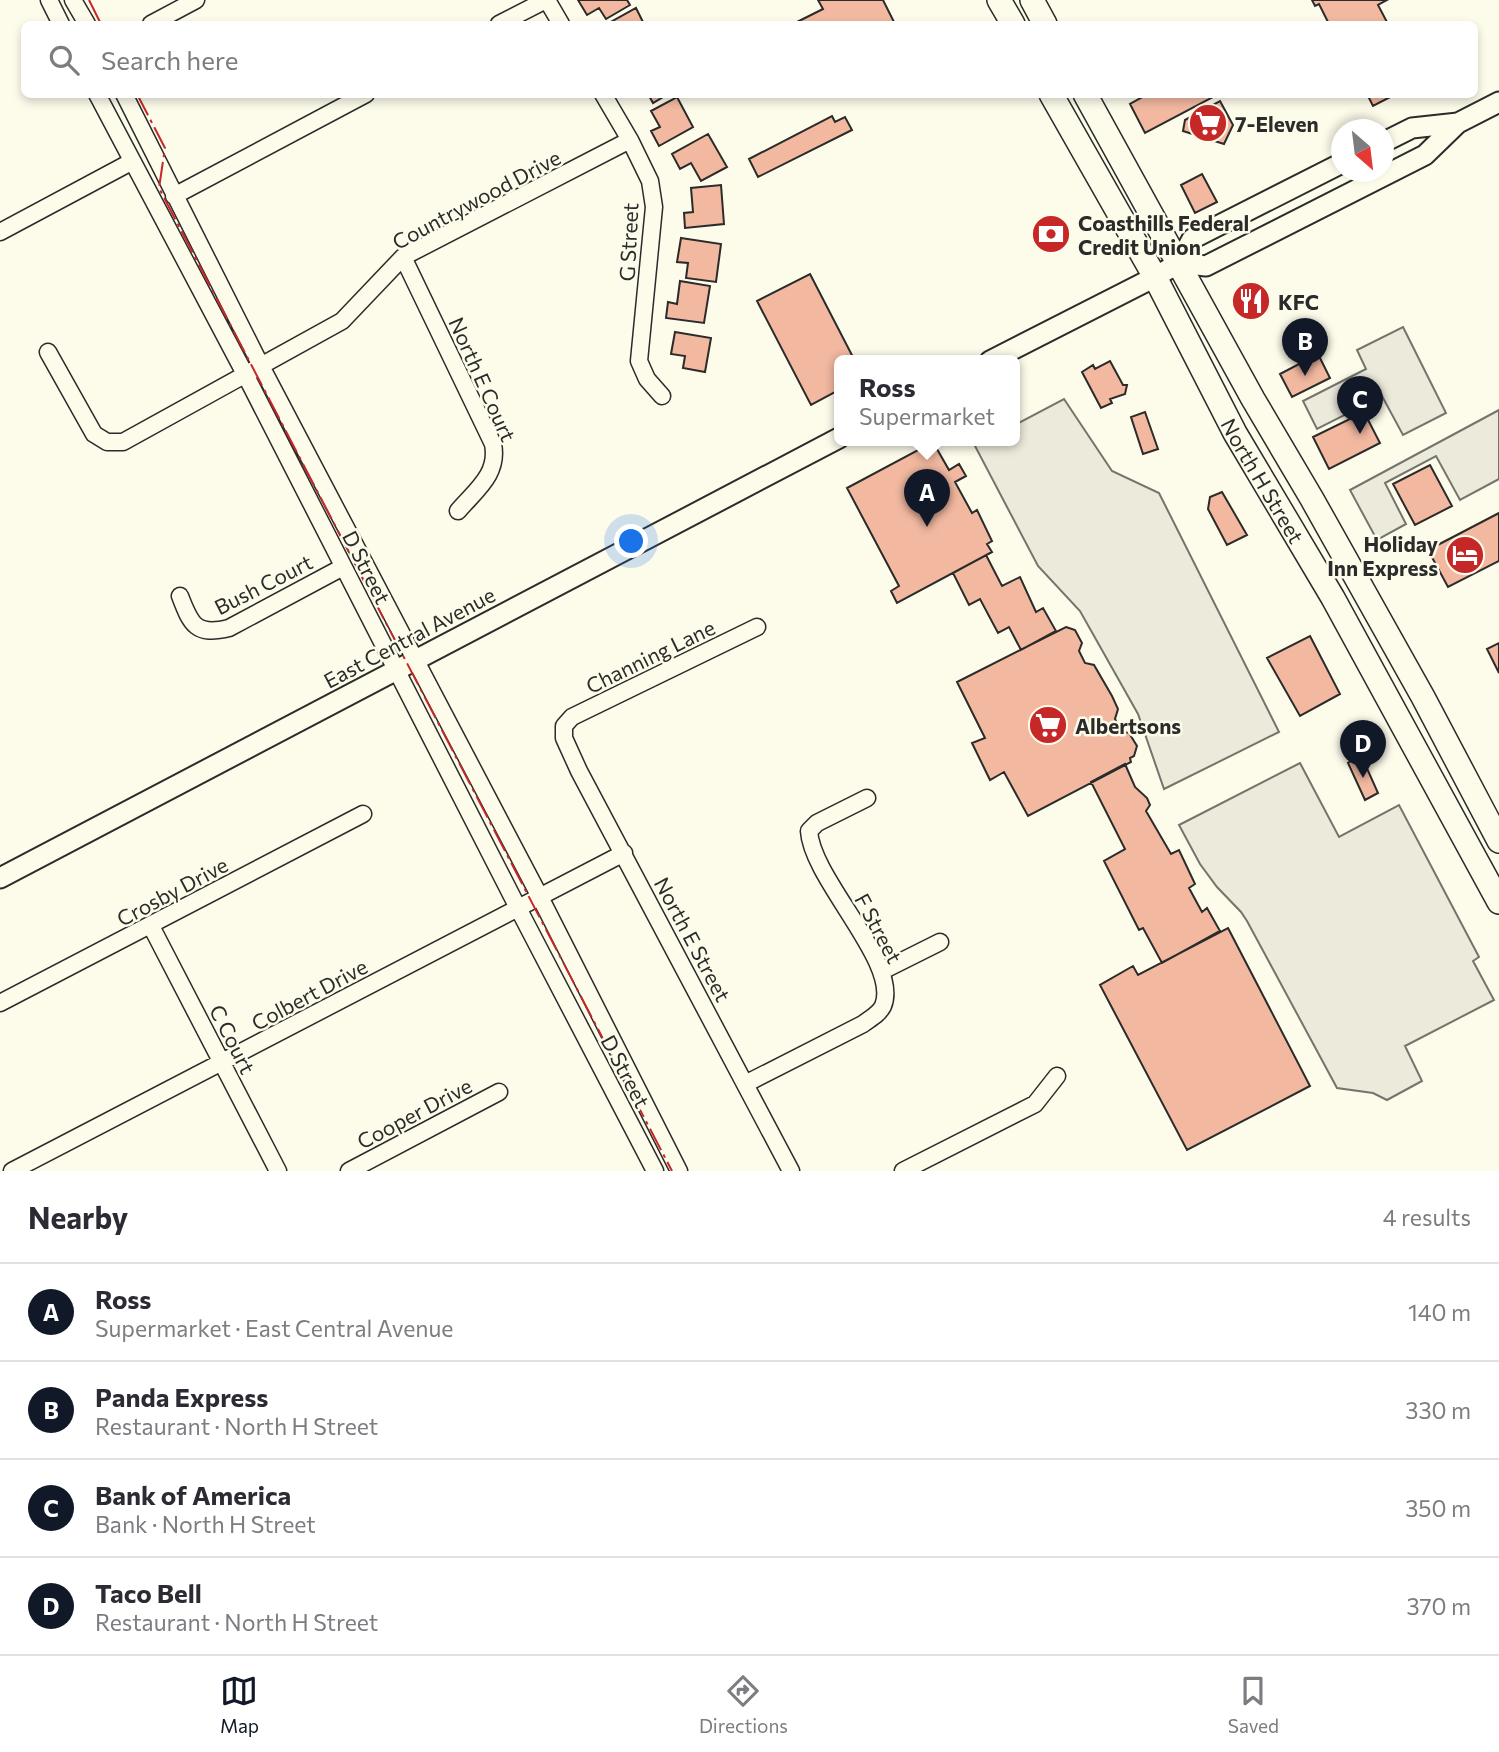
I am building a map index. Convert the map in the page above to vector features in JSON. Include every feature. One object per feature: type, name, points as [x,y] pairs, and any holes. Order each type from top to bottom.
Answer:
[{"type":"highway","points":[[999,0],[1011,21]]},
{"type":"highway","points":[[1031,0],[1043,21]]},
{"type":"highway","name":"North H Street","points":[[1053,98],[1154,277],[1240,442],[1333,598],[1499,902]]},
{"type":"highway","name":"North H Street","points":[[1086,98],[1253,399],[1423,697],[1499,841]]},
{"type":"main road","points":[[1179,263],[1206,266],[1425,155],[1458,123],[1499,102]]},
{"type":"main road","points":[[1394,137],[1412,128],[1458,123]]},
{"type":"main road","points":[[1002,355],[1179,263],[1192,239],[1331,169]]},
{"type":"main road","name":"East Central Avenue","points":[[0,878],[834,441]]},
{"type":"street","points":[[49,0],[60,21]]},
{"type":"street","points":[[73,0],[85,21]]},
{"type":"street","points":[[157,21],[196,0]]},
{"type":"street","points":[[505,21],[546,0],[559,21]]},
{"type":"street","name":"D Street","points":[[99,98],[245,373],[655,1171]]},
{"type":"street","name":"D Street","points":[[126,98],[261,366],[540,897],[678,1171]]},
{"type":"street","points":[[174,196],[358,98]]},
{"type":"street","name":"G Street","points":[[605,98],[650,181],[654,207],[639,361],[647,379],[663,396]]},
{"type":"street","name":"Countrywood Drive","points":[[48,352],[94,434],[107,442],[122,442],[342,321],[403,257],[630,140]]},
{"type":"street","points":[[0,232],[131,162]]},
{"type":"street","name":"North E Court","points":[[403,257],[493,444],[496,458],[492,472],[458,511]]},
{"type":"street","name":"Bush Court","points":[[180,596],[189,619],[203,631],[211,632],[229,628],[343,567]]},
{"type":"street","name":"Channing Lane","points":[[564,726],[572,717],[757,627]]},
{"type":"street","name":"North E Street","points":[[564,726],[564,738],[579,771],[790,1171]]},
{"type":"street","name":"F Street","points":[[745,1084],[847,1032],[877,1014],[882,1007],[885,998],[882,971],[825,873],[810,840],[809,831],[817,823],[867,798]]},
{"type":"street","name":"Crosby Drive","points":[[0,1003],[363,814]]},
{"type":"street","name":"Colbert Drive","points":[[12,1171],[624,853]]},
{"type":"street","name":"C Court","points":[[151,926],[278,1171]]},
{"type":"street","points":[[882,971],[940,942]]},
{"type":"street","points":[[903,1171],[1035,1104],[1056,1076]]},
{"type":"street","name":"Cooper Drive","points":[[349,1171],[499,1092]]},
{"type":"shaded area","points":[[1403,327],[1446,413],[1403,435],[1382,396],[1317,429],[1303,401],[1366,369],[1357,350]]},
{"type":"shaded area","points":[[1064,399],[1112,471],[1159,493],[1279,732],[1164,789],[1138,714],[1080,611],[1038,566],[975,446],[1020,446],[1020,422]]},
{"type":"shaded area","points":[[1499,410],[1499,479],[1460,500],[1436,456],[1385,483],[1406,524],[1377,540],[1350,490]]},
{"type":"shaded area","points":[[1300,763],[1339,837],[1399,805],[1479,957],[1473,961],[1494,1000],[1405,1046],[1422,1081],[1387,1100],[1373,1093],[1337,1088],[1247,921],[1200,864],[1179,825]]},
{"type":"building","points":[[578,0],[627,0],[630,5],[606,19],[599,8],[587,15]]},
{"type":"building","points":[[818,0],[883,0],[894,21],[799,21],[823,9]]},
{"type":"building","points":[[1312,0],[1387,0],[1378,5],[1386,21],[1328,21],[1319,4],[1315,6]]},
{"type":"building","points":[[636,8],[642,21],[613,21]]},
{"type":"building","points":[[678,98],[693,127],[659,146],[651,131],[660,127],[651,111]]},
{"type":"building","points":[[1141,98],[1211,98],[1145,133],[1130,104]]},
{"type":"building","points":[[1369,98],[1388,98],[1373,106]]},
{"type":"building","name":"7-Eleven","points":[[1220,101],[1233,125],[1224,144],[1183,131],[1185,120]]},
{"type":"building","points":[[832,116],[835,122],[845,117],[852,130],[758,177],[749,159]]},
{"type":"building","points":[[708,134],[727,167],[701,181],[691,163],[680,169],[672,154]]},
{"type":"building","points":[[1202,174],[1217,202],[1195,213],[1181,185]]},
{"type":"building","points":[[721,185],[724,224],[685,228],[684,213],[693,212],[691,188]]},
{"type":"building","points":[[681,238],[721,244],[716,282],[686,278],[688,263],[677,262]]},
{"type":"building","points":[[810,274],[852,355],[834,355],[834,393],[811,405],[757,301]]},
{"type":"building","points":[[680,281],[710,286],[704,323],[666,318],[668,302],[677,304]]},
{"type":"building","points":[[675,332],[711,338],[705,372],[683,368],[685,356],[671,354]]},
{"type":"building","points":[[1318,354],[1330,378],[1292,397],[1280,374]]},
{"type":"building","points":[[1110,361],[1123,385],[1127,385],[1125,394],[1110,399],[1112,403],[1101,408],[1082,372],[1093,365],[1095,369]]},
{"type":"building","points":[[1145,412],[1158,449],[1143,454],[1131,417]]},
{"type":"building","points":[[1364,412],[1380,443],[1329,469],[1313,437]]},
{"type":"building","points":[[926,446],[935,446],[949,470],[959,464],[966,476],[955,482],[972,513],[977,510],[992,541],[987,544],[992,552],[897,603],[891,591],[899,586],[847,488]]},
{"type":"building","points":[[1430,465],[1452,506],[1415,525],[1393,484]]},
{"type":"building","points":[[1222,492],[1247,535],[1227,545],[1208,509],[1210,497]]},
{"type":"building","name":"Holiday Inn Express","points":[[1499,513],[1499,561],[1448,587],[1428,550]]},
{"type":"building","points":[[986,555],[1002,586],[1020,577],[1036,612],[1043,608],[1056,631],[1021,650],[1009,627],[998,633],[980,599],[969,605],[953,573]]},
{"type":"building","name":"Albertsons","points":[[1066,627],[1075,630],[1082,643],[1079,651],[1085,663],[1094,665],[1118,709],[1115,719],[1121,731],[1129,733],[1137,746],[1134,756],[1130,758],[1131,762],[1028,816],[1004,772],[990,780],[972,743],[985,738],[957,682]]},
{"type":"building","points":[[1310,636],[1340,694],[1300,716],[1267,658]]},
{"type":"building","points":[[1499,643],[1499,673],[1487,649]]},
{"type":"building","points":[[1361,755],[1378,793],[1365,800],[1348,763]]},
{"type":"building","points":[[1125,764],[1135,787],[1147,798],[1150,805],[1146,811],[1171,854],[1179,850],[1195,884],[1189,888],[1202,912],[1207,908],[1220,931],[1162,963],[1143,928],[1139,930],[1104,861],[1125,849],[1091,782]]},
{"type":"building","points":[[1228,928],[1310,1086],[1187,1150],[1100,985],[1133,966],[1138,975]]},
{"type":"power","points":[[89,0],[100,21]]},
{"type":"power","points":[[139,98],[165,148],[159,188],[672,1171]]},
{"type":"place","name":"7-Eleven","points":[[1208,123]]},
{"type":"place","name":"Coasthills Federal Credit Union","points":[[1051,234]]},
{"type":"place","name":"KFC","points":[[1251,301]]},
{"type":"place","name":"Panda Express","points":[[1305,376]]},
{"type":"place","name":"Bank of America","points":[[1360,434]]},
{"type":"place","name":"Ross","points":[[927,527]]},
{"type":"place","name":"Holiday Inn Express","points":[[1465,555]]},
{"type":"place","name":"Albertsons","points":[[1048,725]]},
{"type":"place","name":"Taco Bell","points":[[1363,778]]}]
